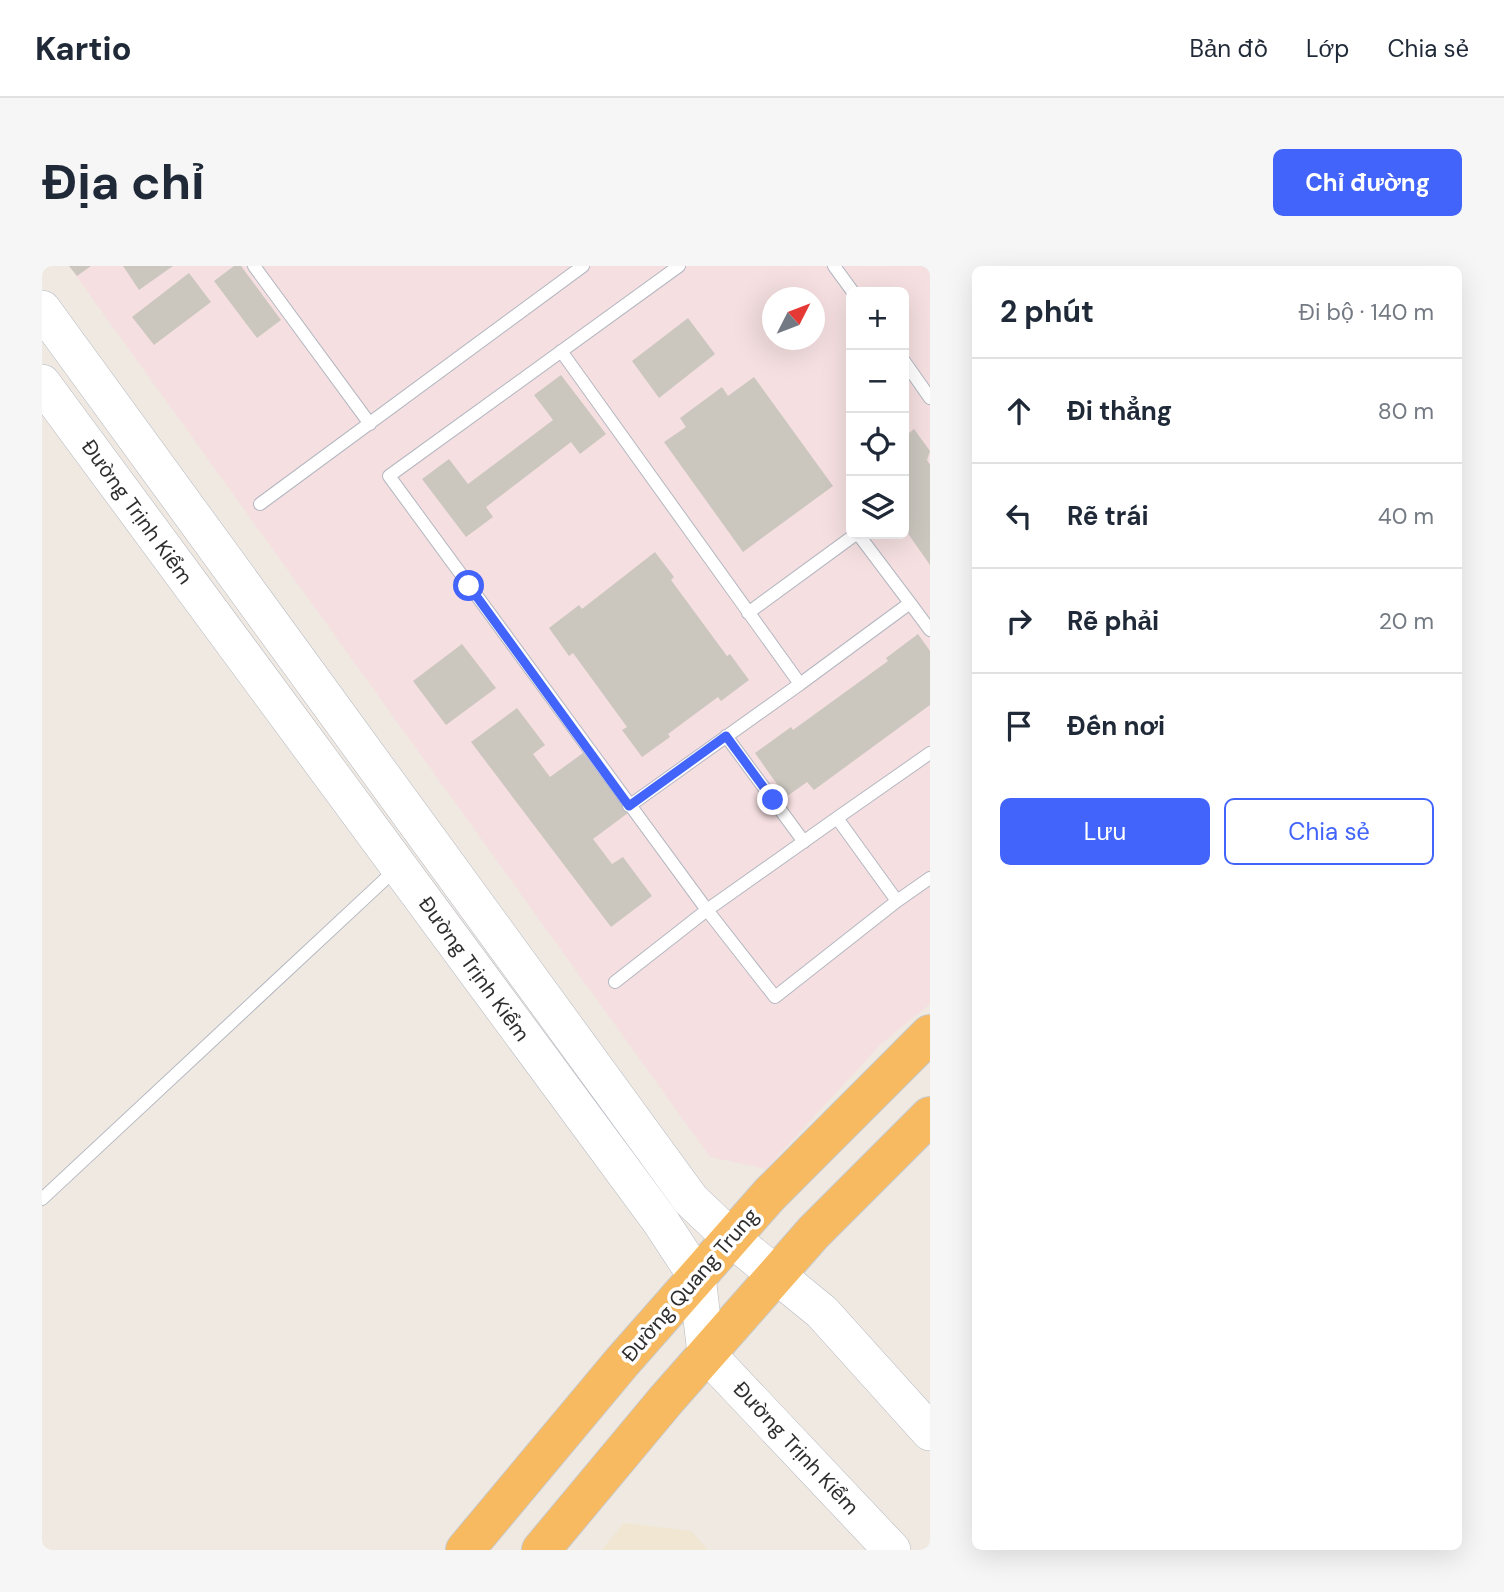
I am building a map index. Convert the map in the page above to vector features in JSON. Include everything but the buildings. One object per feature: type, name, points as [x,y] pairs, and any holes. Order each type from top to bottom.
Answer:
[{"type":"highway","name":"Đường Quang Trung","points":[[466,1550],[622,1362],[770,1194],[930,1034]]},
{"type":"highway","points":[[541,1550],[706,1353],[813,1233],[930,1116]]},
{"type":"main road","name":"Đường Trịnh Kiểm","points":[[42,309],[691,1200],[775,1276],[822,1312],[930,1433]]},
{"type":"main road","name":"Đường Trịnh Kiểm","points":[[42,383],[661,1222],[697,1277],[706,1353],[892,1550]]},
{"type":"lane","points":[[254,266],[370,424]]},
{"type":"lane","points":[[260,504],[583,266]]},
{"type":"lane","points":[[679,266],[389,476],[629,806],[775,997],[930,878]]},
{"type":"lane","points":[[834,266],[849,287]]},
{"type":"lane","points":[[561,351],[800,684]]},
{"type":"lane","points":[[909,368],[930,398]]},
{"type":"lane","points":[[748,613],[850,539]]},
{"type":"lane","points":[[861,539],[930,630]]},
{"type":"lane","points":[[629,806],[910,603]]},
{"type":"lane","points":[[726,736],[804,842]]},
{"type":"lane","points":[[615,982],[707,910],[930,753]]},
{"type":"lane","points":[[837,818],[897,901]]},
{"type":"lane","points":[[42,1199],[398,866]]},
{"type":"shaded area","points":[[69,266],[930,266],[930,1004],[881,1044],[766,1169],[710,1157]]},
{"type":"shaded area","points":[[624,1523],[691,1531],[708,1550],[602,1550]]},
{"type":"route","points":[[469,586],[629,806],[726,736],[773,800]]}]
